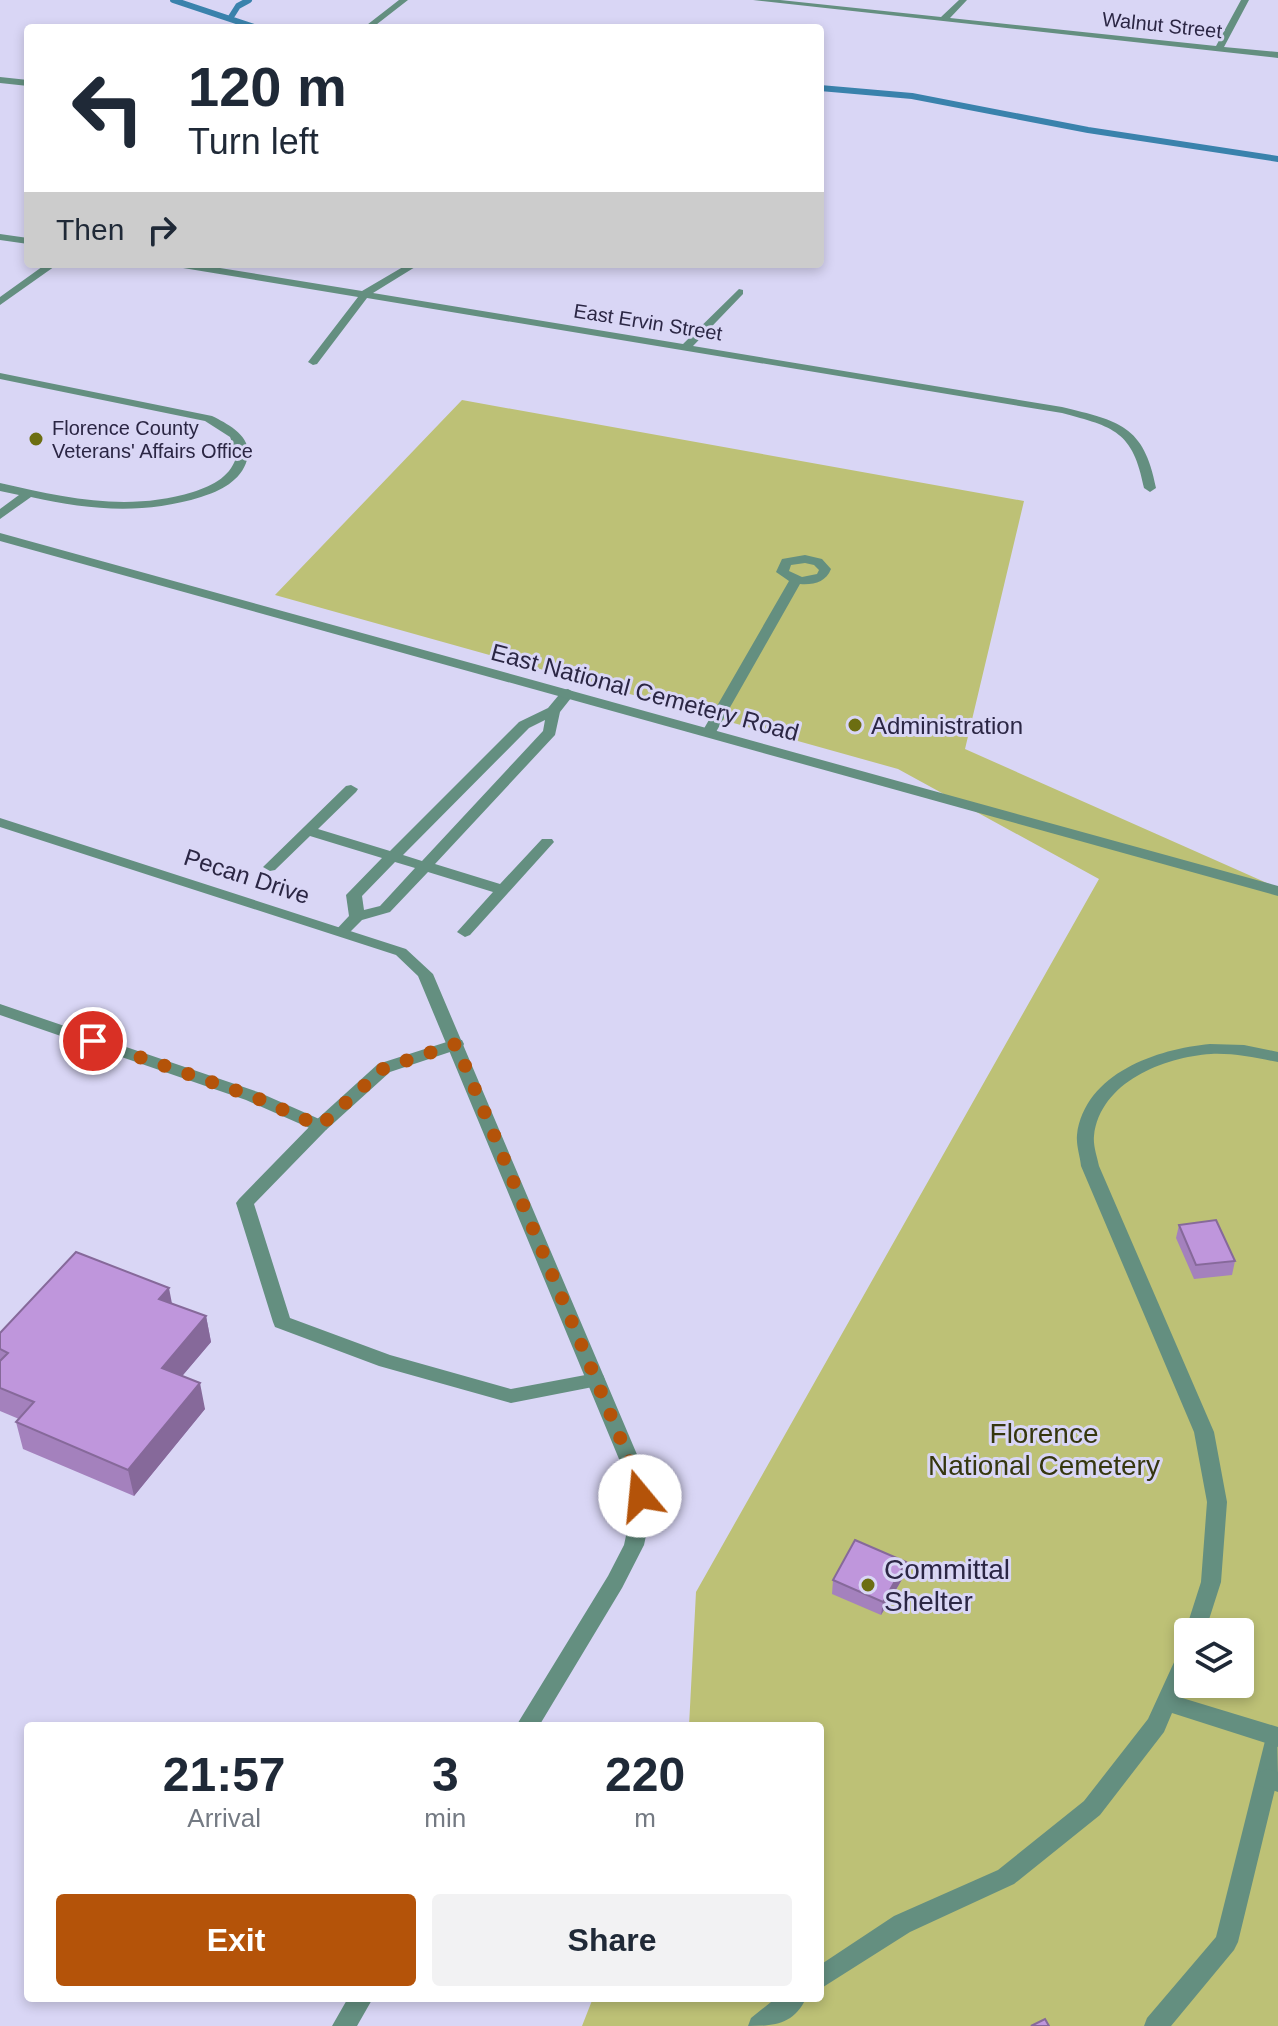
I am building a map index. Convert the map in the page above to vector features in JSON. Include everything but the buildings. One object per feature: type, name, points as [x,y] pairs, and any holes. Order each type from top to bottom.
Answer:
[{"type":"street","points":[[372,24],[404,0]]},
{"type":"street","name":"Walnut Street","points":[[757,0],[1278,55]]},
{"type":"street","points":[[943,20],[963,0]]},
{"type":"street","points":[[1219,49],[1245,0]]},
{"type":"street","points":[[0,80],[24,83]]},
{"type":"street","points":[[0,237],[24,240]]},
{"type":"street","points":[[0,302],[47,268]]},
{"type":"street","name":"East Ervin Street","points":[[202,268],[1028,403],[1111,425],[1135,440],[1142,451],[1150,488]]},
{"type":"street","points":[[313,362],[365,294],[408,268]]},
{"type":"street","points":[[687,346],[739,292]]},
{"type":"street","points":[[0,376],[208,418],[233,434],[243,450],[241,463],[215,488],[163,505],[125,509],[91,506],[0,487]]},
{"type":"street","points":[[0,515],[29,493]]},
{"type":"street","name":"East National Cemetery Road","points":[[0,537],[1278,891]]},
{"type":"street","points":[[709,732],[796,580]]},
{"type":"street","points":[[357,917],[354,895],[524,725],[553,711],[568,693]]},
{"type":"street","points":[[342,932],[357,917],[385,909],[550,732],[553,711]]},
{"type":"street","points":[[270,867],[351,789]]},
{"type":"street","name":"Pecan Drive","points":[[0,822],[401,952],[425,974],[634,1471],[640,1496],[640,1517],[634,1545],[615,1582],[529,1722]]},
{"type":"street","points":[[308,831],[504,890]]},
{"type":"street","points":[[465,932],[547,842]]},
{"type":"street","points":[[0,1009],[252,1096],[320,1126]]},
{"type":"street","points":[[456,1044],[384,1068],[320,1126],[245,1203],[282,1322],[386,1361],[511,1396],[596,1380]]},
{"type":"street","points":[[1199,1618],[1211,1582],[1217,1502],[1204,1432],[1090,1166],[1086,1135],[1096,1104],[1118,1080],[1158,1060],[1208,1049],[1252,1051],[1278,1057]]},
{"type":"street","points":[[824,1975],[902,1924],[1006,1877],[1092,1808],[1156,1725],[1174,1684]]},
{"type":"street","points":[[1156,2026],[1226,1942],[1273,1780],[1278,1737],[1166,1702]]},
{"type":"street","points":[[344,2026],[359,2002]]},
{"type":"street","points":[[760,2026],[789,2002]]},
{"type":"green space","name":"Florence National Cemetery","points":[[462,400],[1024,501],[965,749],[1278,888],[1278,2026],[582,2026],[591,2002],[824,2002],[824,1722],[689,1722],[696,1592],[1099,879],[898,769],[275,595]]},
{"type":"waterway","points":[[173,0],[245,24]]},
{"type":"waterway","points":[[231,17],[238,6],[249,0]]},
{"type":"waterway","points":[[824,88],[912,96],[1088,130],[1278,159]]},
{"type":"place","name":"Florence County Veterans' Affairs Office","points":[[36,439]]},
{"type":"place","name":"Administration","points":[[855,725]]},
{"type":"place","name":"Committal Shelter","points":[[868,1585]]},
{"type":"route","points":[[93,1041],[252,1096],[320,1126],[384,1068],[456,1044],[634,1471],[640,1496]]}]
